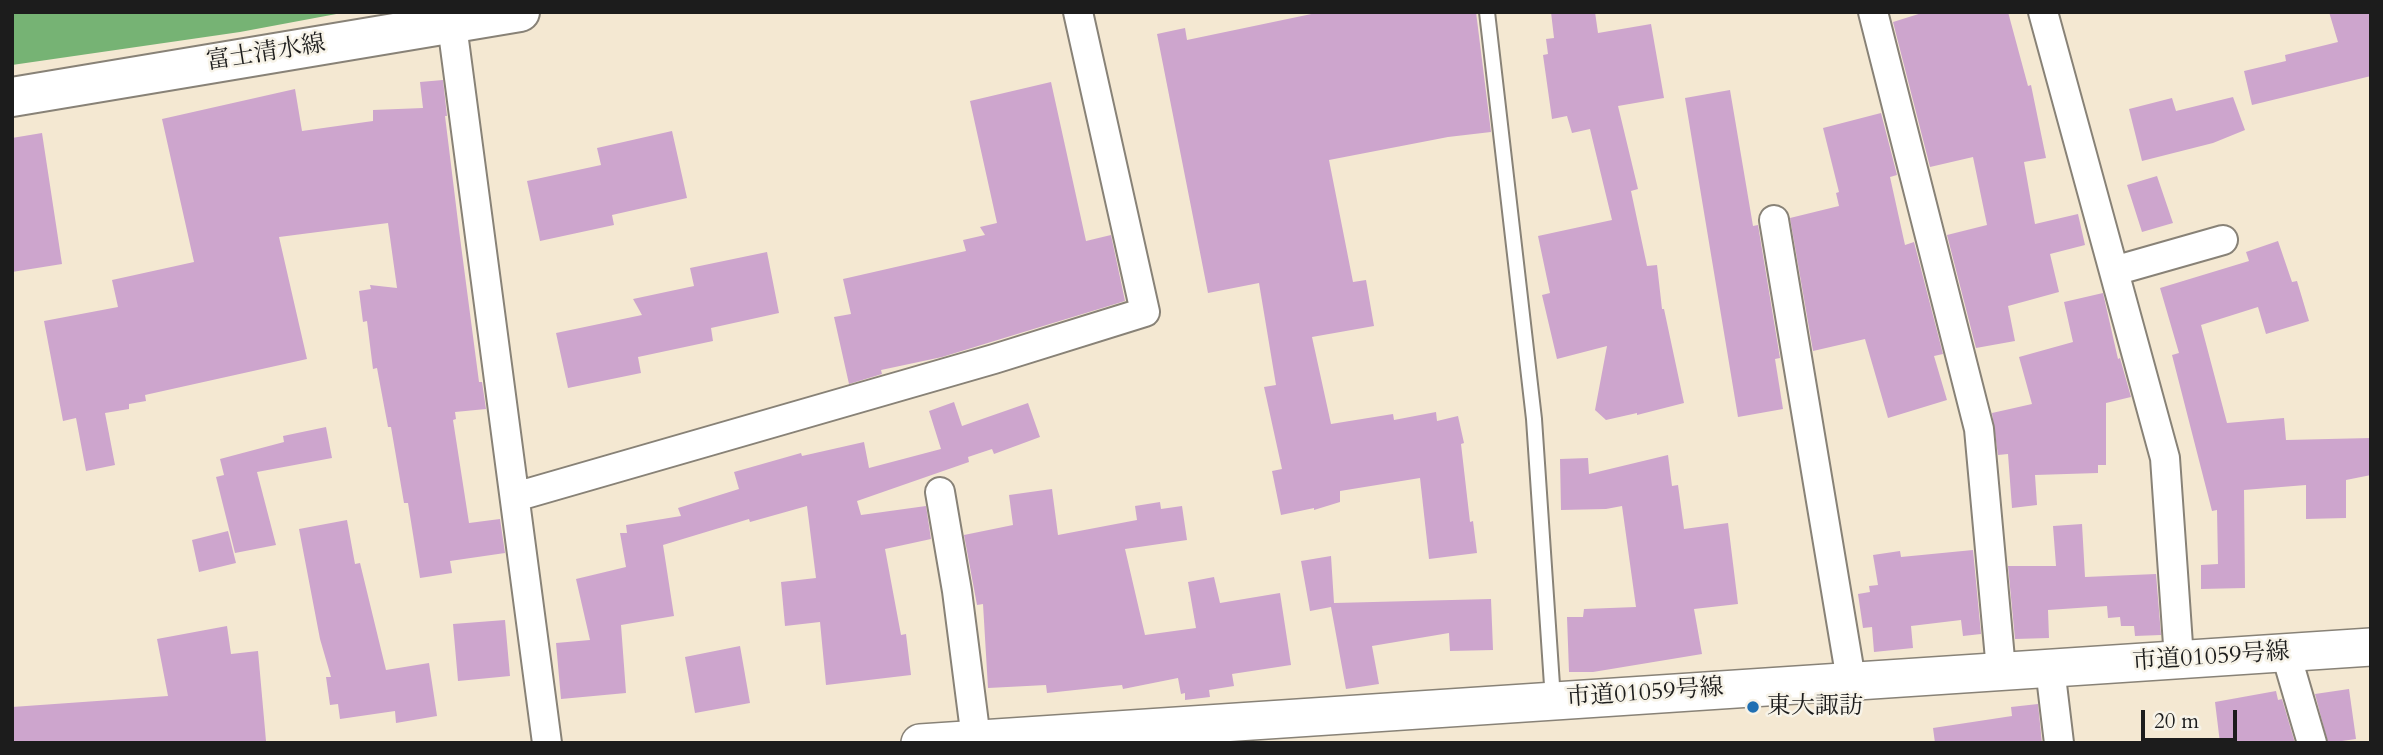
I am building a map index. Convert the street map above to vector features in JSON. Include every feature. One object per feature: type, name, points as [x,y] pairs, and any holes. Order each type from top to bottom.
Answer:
[{"type":"main road","name":"富士清水線","points":[[12,97],[520,12]]},
{"type":"street","points":[[515,497],[994,359],[1145,312],[1078,12]]},
{"type":"street","points":[[1873,12],[1979,429],[2001,670]]},
{"type":"street","points":[[2043,12],[2165,458],[2179,659]]},
{"type":"street","points":[[452,25],[547,743]]},
{"type":"street","points":[[1774,220],[1851,680]]},
{"type":"street","points":[[2114,271],[2223,240]]},
{"type":"street","points":[[940,492],[957,591],[976,739]]},
{"type":"street","name":"市道01059号線","points":[[920,743],[976,739],[1135,736],[1553,700],[2371,647]]},
{"type":"street","points":[[2286,654],[2312,743]]},
{"type":"street","points":[[2050,668],[2059,743]]},
{"type":"lane","points":[[1487,12],[1534,419],[1553,700]]},
{"type":"green space","points":[[12,12],[347,12],[240,32],[12,65]]},
{"type":"building","points":[[1321,12],[1476,12],[1491,132],[1448,137],[1329,160],[1353,282],[1366,280],[1374,326],[1312,337],[1331,424],[1393,414],[1394,420],[1436,412],[1437,421],[1458,416],[1464,443],[1461,444],[1470,522],[1473,521],[1477,553],[1429,559],[1420,478],[1340,491],[1340,502],[1314,510],[1281,515],[1272,471],[1282,469],[1264,387],[1276,385],[1259,283],[1208,293],[1157,34],[1185,28],[1187,40]]},
{"type":"building","points":[[1551,12],[1595,12],[1598,33],[1651,24],[1664,98],[1618,106],[1638,189],[1631,191],[1647,266],[1657,265],[1662,309],[1684,403],[1606,420],[1595,410],[1607,346],[1557,359],[1542,295],[1550,293],[1538,236],[1612,220],[1590,129],[1572,133],[1567,116],[1552,119],[1543,55],[1548,54],[1546,39],[1554,38]]},
{"type":"building","points":[[1925,12],[2008,12],[2028,86],[2031,85],[2046,158],[2024,162],[2035,224],[2078,214],[2085,245],[2050,254],[2059,292],[2008,306],[2015,341],[1976,348],[1947,235],[1987,225],[1973,157],[1930,167],[1893,22]]},
{"type":"building","points":[[2329,12],[2371,12],[2371,76],[2252,105],[2244,71],[2286,61],[2285,55],[2338,42]]},
{"type":"building","points":[[443,80],[459,230],[479,382],[482,382],[486,409],[455,412],[456,419],[453,420],[469,523],[500,519],[505,553],[450,561],[452,573],[420,578],[408,503],[404,503],[391,427],[388,427],[377,368],[373,369],[367,321],[363,322],[359,291],[371,289],[370,285],[397,288],[388,223],[279,237],[307,359],[145,395],[146,401],[129,404],[129,409],[105,413],[115,465],[86,471],[76,418],[63,421],[44,321],[118,307],[112,280],[194,262],[162,119],[295,89],[302,131],[373,121],[373,110],[423,108],[420,82]]},
{"type":"building","points":[[1051,82],[1086,241],[1111,235],[1125,301],[942,357],[881,370],[882,374],[849,384],[834,317],[851,314],[843,279],[966,251],[963,240],[985,235],[980,227],[997,223],[970,101]]},
{"type":"building","points":[[1730,90],[1753,226],[1758,225],[1780,358],[1775,359],[1783,409],[1738,417],[1685,98]]},
{"type":"building","points":[[2233,97],[2245,130],[2213,143],[2142,161],[2129,109],[2172,98],[2176,111]]},
{"type":"building","points":[[1881,113],[1897,175],[1890,177],[1905,245],[1914,242],[1943,354],[1934,356],[1947,400],[1888,418],[1865,339],[1813,351],[1790,218],[1839,206],[1836,193],[1839,192],[1823,128]]},
{"type":"building","points":[[672,131],[687,198],[612,215],[614,225],[540,241],[527,181],[601,165],[597,148]]},
{"type":"building","points":[[42,133],[62,264],[12,272],[12,138]]},
{"type":"building","points":[[2157,176],[2173,223],[2142,232],[2127,185]]},
{"type":"building","points":[[2278,241],[2292,282],[2297,281],[2309,321],[2266,334],[2258,307],[2201,325],[2227,423],[2284,418],[2286,440],[2371,438],[2371,475],[2346,480],[2346,518],[2306,519],[2306,485],[2244,490],[2245,588],[2201,589],[2201,565],[2218,564],[2217,510],[2212,511],[2172,355],[2179,353],[2160,288],[2249,261],[2246,252]]},
{"type":"building","points":[[767,252],[779,313],[711,328],[713,341],[638,357],[641,373],[568,388],[556,333],[642,315],[633,299],[694,286],[690,268]]},
{"type":"building","points":[[2103,293],[2118,359],[2120,358],[2131,397],[2106,403],[2106,465],[2098,465],[2098,473],[2035,475],[2037,505],[2012,508],[2008,454],[1998,455],[1992,413],[2032,404],[2019,357],[2073,342],[2064,302]]},
{"type":"building","points":[[954,402],[962,426],[1028,403],[1040,437],[994,454],[992,449],[968,457],[969,462],[857,501],[861,515],[926,506],[931,539],[885,549],[901,635],[906,634],[911,675],[826,685],[820,622],[785,626],[781,582],[816,578],[807,506],[750,522],[749,519],[663,545],[674,616],[621,625],[626,693],[561,699],[556,643],[590,640],[576,579],[626,567],[620,533],[627,533],[626,525],[681,516],[678,508],[739,489],[734,472],[801,453],[802,456],[864,442],[869,468],[941,449],[929,411]]},
{"type":"building","points":[[326,427],[332,458],[257,472],[276,545],[235,553],[216,477],[224,475],[220,459],[284,442],[283,436]]},
{"type":"building","points":[[1668,455],[1672,486],[1678,485],[1684,529],[1728,523],[1738,604],[1694,609],[1702,654],[1593,672],[1569,672],[1567,617],[1583,617],[1584,609],[1636,607],[1622,506],[1561,510],[1560,459],[1588,458],[1589,474]]},
{"type":"building","points":[[1052,489],[1058,535],[1137,520],[1135,506],[1160,502],[1161,509],[1182,506],[1187,540],[1125,549],[1145,635],[1196,628],[1188,582],[1214,577],[1220,603],[1280,593],[1291,665],[1232,674],[1234,686],[1209,690],[1210,697],[1185,700],[1185,693],[1181,694],[1178,678],[1123,689],[1122,685],[1047,693],[1046,685],[988,688],[983,604],[977,605],[964,535],[1013,525],[1009,495]]},
{"type":"building","points":[[347,520],[355,564],[360,563],[386,670],[429,663],[437,716],[396,723],[395,711],[340,719],[338,704],[330,705],[326,677],[331,677],[320,639],[299,529]]},
{"type":"building","points":[[2082,524],[2085,577],[2156,574],[2161,635],[2135,636],[2134,626],[2121,626],[2120,617],[2108,618],[2107,606],[2048,610],[2049,638],[2015,639],[2008,566],[2056,566],[2053,526]]},
{"type":"building","points":[[228,531],[236,563],[199,572],[192,540]]},
{"type":"building","points":[[1973,550],[1981,634],[1963,636],[1961,620],[1911,626],[1913,648],[1874,652],[1872,627],[1863,628],[1858,594],[1870,592],[1869,586],[1878,585],[1873,555],[1900,551],[1901,557]]},
{"type":"building","points":[[1331,556],[1334,603],[1491,599],[1493,650],[1450,651],[1449,633],[1372,646],[1379,684],[1346,689],[1331,607],[1310,611],[1301,561]]},
{"type":"building","points":[[505,620],[510,676],[458,681],[453,624]]},
{"type":"building","points":[[227,626],[231,654],[258,651],[266,741],[12,743],[12,707],[168,696],[157,639]]},
{"type":"building","points":[[740,646],[750,703],[695,713],[685,657]]},
{"type":"building","points":[[2349,689],[2356,739],[2328,743],[2315,694]]},
{"type":"building","points":[[2276,691],[2278,700],[2282,699],[2295,743],[2220,743],[2215,702]]},
{"type":"building","points":[[2038,704],[2042,743],[1935,743],[1933,728],[2012,716],[2011,707]]},
{"type":"place","name":"東大諏訪","points":[[1753,707]]}]
